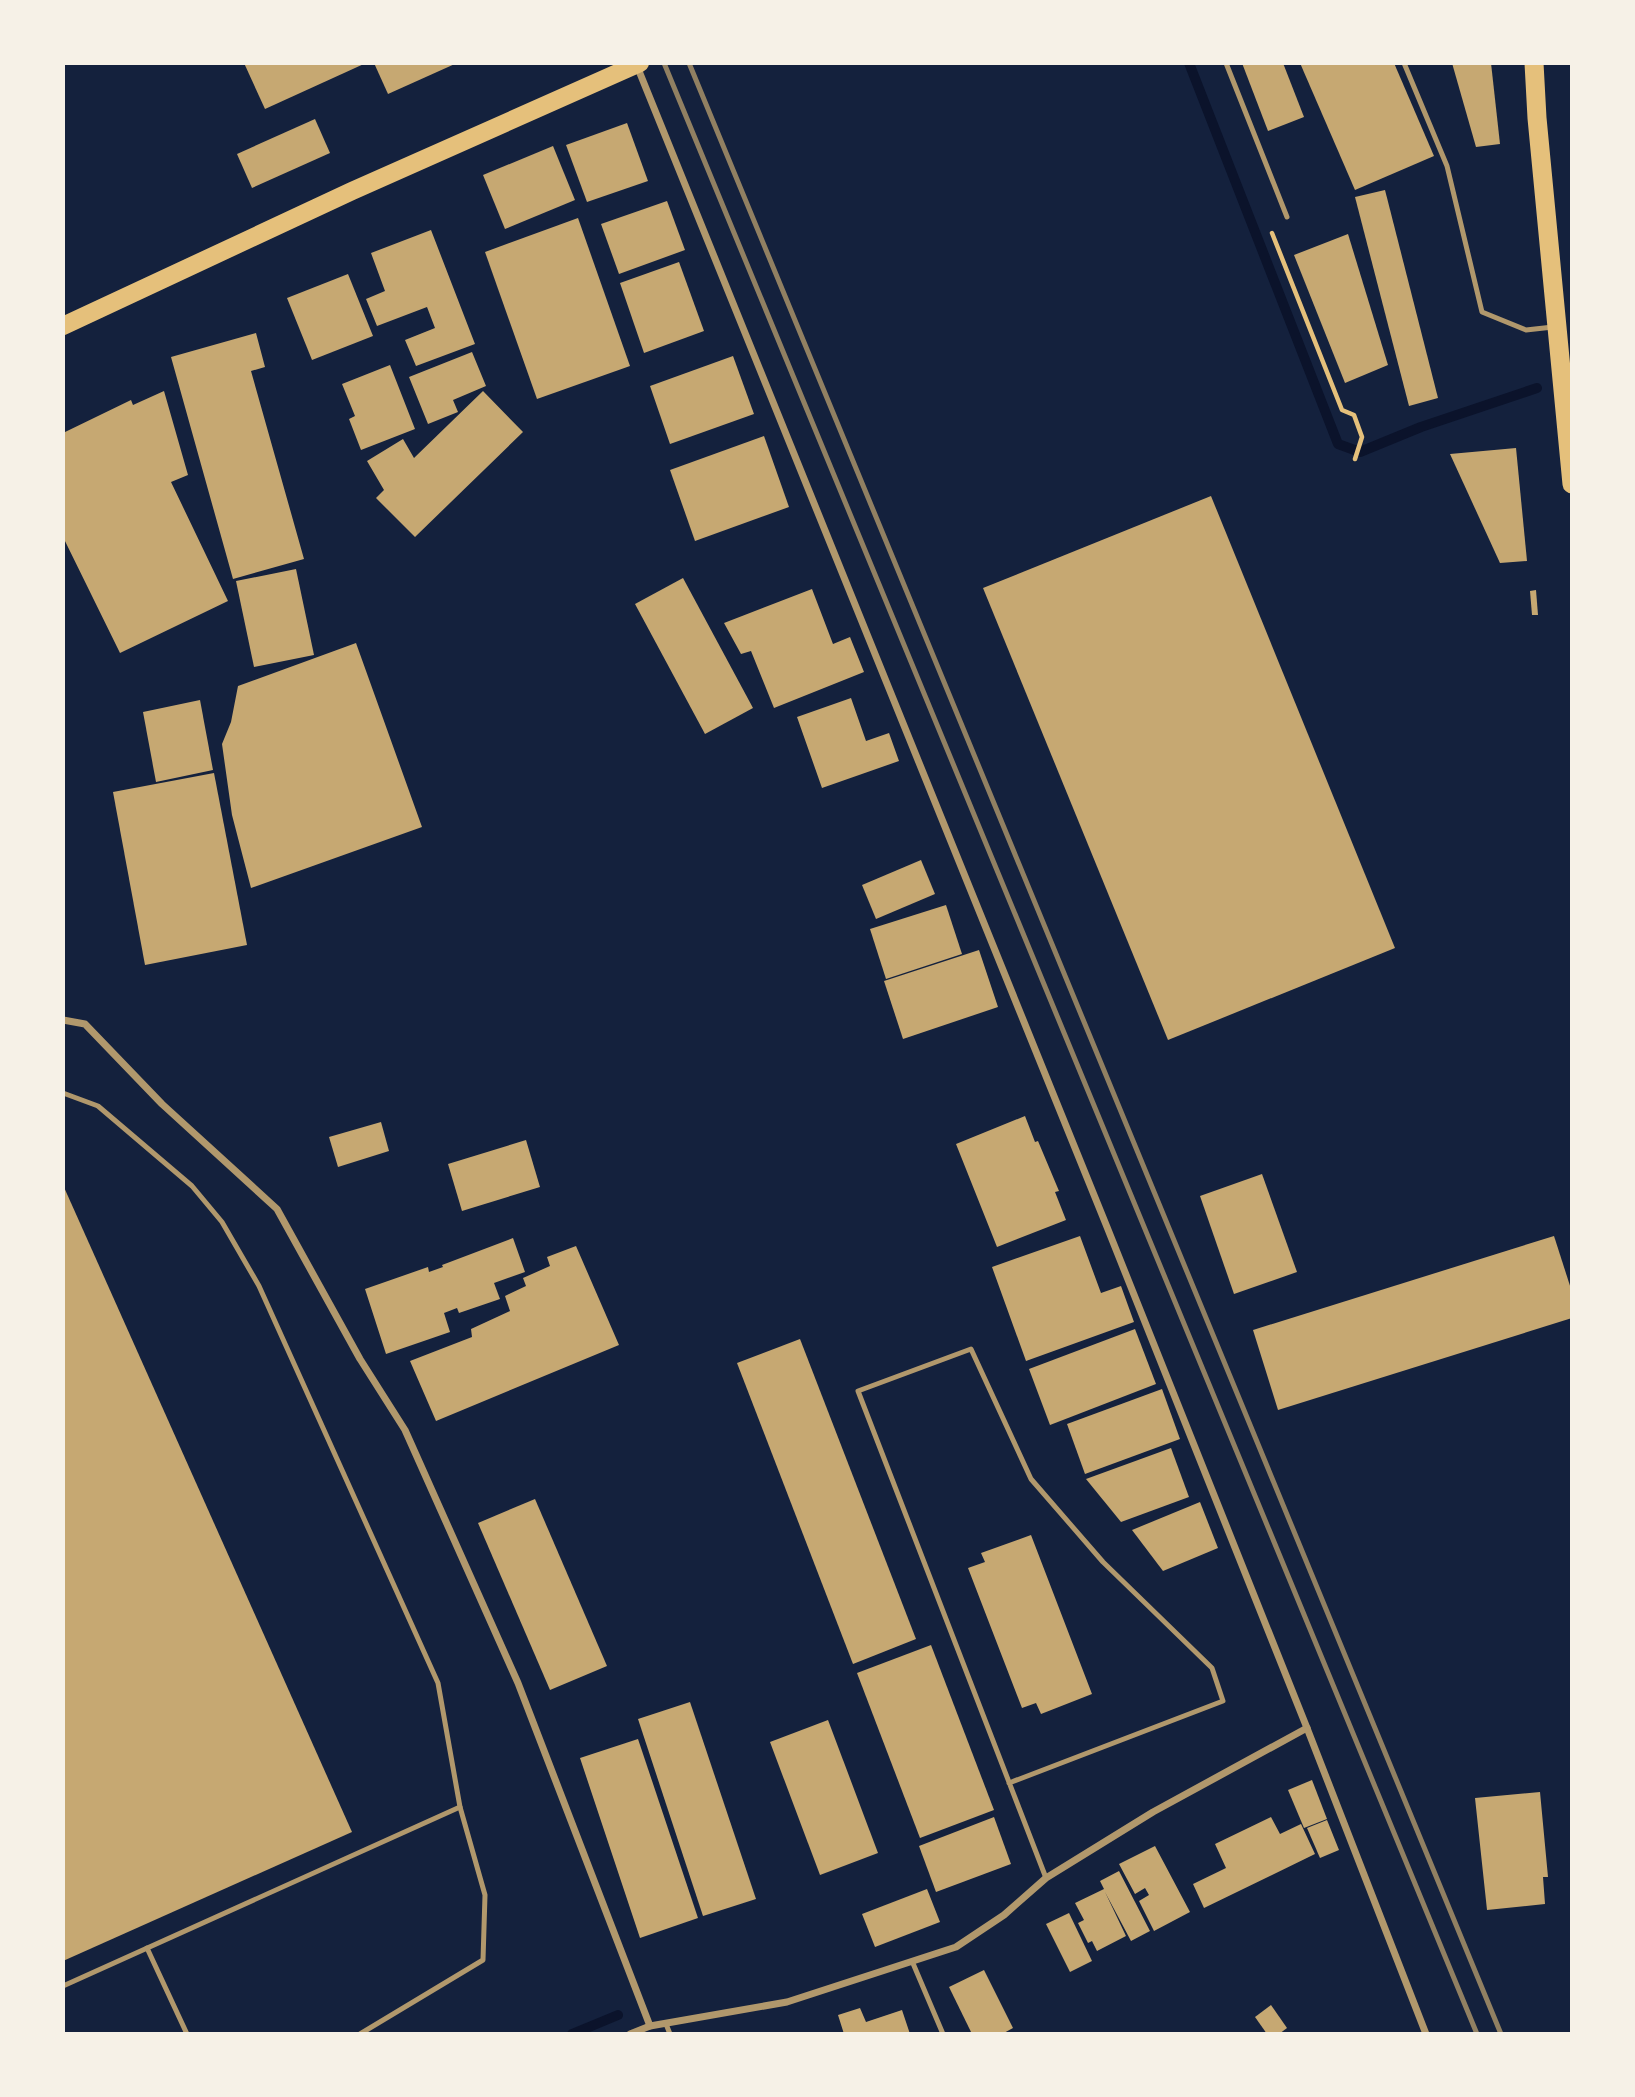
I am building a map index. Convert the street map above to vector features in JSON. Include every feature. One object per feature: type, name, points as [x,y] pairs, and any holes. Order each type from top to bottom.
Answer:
[{"type":"highway","points":[[1534,63],[1536,118],[1558,326],[1567,372],[1572,484]]},
{"type":"main road","points":[[63,326],[352,191],[637,64]]},
{"type":"street","points":[[637,64],[1307,1728],[1426,2034]]},
{"type":"street","points":[[63,1020],[85,1024],[162,1104],[276,1209],[360,1359],[405,1430],[518,1683],[650,2026]]},
{"type":"street","points":[[630,2034],[650,2026],[788,2001],[957,1947],[1004,1915],[1046,1878],[1153,1812],[1307,1728]]},
{"type":"lane","points":[[1226,63],[1287,217]]},
{"type":"lane","points":[[1404,63],[1447,166],[1482,312],[1526,330],[1558,326]]},
{"type":"lane","points":[[63,1093],[98,1106],[192,1186],[222,1222],[259,1286],[438,1683],[460,1807],[485,1895],[483,1960],[360,2034]]},
{"type":"lane","points":[[1009,1783],[1223,1701],[1212,1668],[1103,1562],[1031,1479],[971,1349],[858,1391],[1009,1783],[1046,1878]]},
{"type":"lane","points":[[63,1986],[460,1807]]},
{"type":"lane","points":[[146,1948],[187,2034]]},
{"type":"lane","points":[[912,1961],[943,2034]]},
{"type":"lane","points":[[666,2024],[670,2034]]},
{"type":"path","points":[[1270,230],[1342,410],[1354,415],[1362,437],[1355,459]]},
{"type":"building","points":[[244,63],[366,63],[265,109]]},
{"type":"building","points":[[374,63],[457,63],[388,94]]},
{"type":"building","points":[[1242,63],[1283,63],[1304,117],[1268,131]]},
{"type":"building","points":[[1300,63],[1394,63],[1434,156],[1355,190]]},
{"type":"building","points":[[1452,63],[1491,63],[1500,144],[1476,147]]},
{"type":"building","points":[[315,119],[330,153],[252,188],[237,154]]},
{"type":"building","points":[[627,123],[648,181],[587,202],[566,145]]},
{"type":"building","points":[[553,146],[575,200],[505,229],[483,175]]},
{"type":"building","points":[[1385,190],[1438,398],[1409,406],[1355,197]]},
{"type":"building","points":[[667,201],[685,250],[619,274],[601,224]]},
{"type":"building","points":[[578,218],[630,366],[537,399],[485,252]]},
{"type":"building","points":[[431,230],[475,344],[416,366],[405,340],[435,328],[427,307],[377,326],[366,299],[385,291],[371,253]]},
{"type":"building","points":[[1348,234],[1388,365],[1345,383],[1294,255]]},
{"type":"building","points":[[679,262],[704,331],[644,353],[620,283]]},
{"type":"building","points":[[348,274],[373,336],[312,360],[287,298]]},
{"type":"building","points":[[256,333],[265,367],[251,371],[304,559],[233,579],[171,357]]},
{"type":"building","points":[[472,352],[486,386],[453,400],[458,412],[428,424],[409,377]]},
{"type":"building","points":[[733,356],[754,414],[670,444],[650,386]]},
{"type":"building","points":[[390,365],[415,429],[361,450],[349,419],[355,416],[342,384]]},
{"type":"building","points":[[164,391],[188,475],[171,482],[228,601],[120,653],[63,537],[63,433],[131,400],[133,405]]},
{"type":"building","points":[[483,391],[523,432],[415,537],[376,498],[384,490],[367,461],[403,439],[414,458]]},
{"type":"building","points":[[764,436],[789,507],[695,541],[670,470]]},
{"type":"building","points":[[1516,448],[1527,561],[1500,563],[1450,454]]},
{"type":"building","points":[[1211,496],[1395,948],[1168,1040],[983,588]]},
{"type":"building","points":[[296,569],[314,655],[254,667],[236,581]]},
{"type":"building","points":[[683,578],[753,708],[705,734],[635,604]]},
{"type":"building","points":[[812,589],[833,644],[850,637],[864,672],[774,708],[751,651],[741,654],[724,623]]},
{"type":"building","points":[[1536,590],[1538,615],[1532,615],[1530,591]]},
{"type":"building","points":[[356,643],[422,827],[251,888],[232,815],[222,744],[231,722],[238,686]]},
{"type":"building","points":[[851,698],[866,741],[889,733],[899,761],[822,788],[797,717]]},
{"type":"building","points":[[200,700],[213,770],[156,782],[143,712]]},
{"type":"building","points":[[214,773],[247,945],[145,965],[113,792]]},
{"type":"building","points":[[921,860],[935,894],[876,919],[862,885]]},
{"type":"building","points":[[946,905],[962,954],[886,979],[870,929]]},
{"type":"building","points":[[979,950],[998,1007],[903,1039],[884,981]]},
{"type":"building","points":[[1025,1116],[1059,1191],[1055,1192],[1066,1220],[997,1247],[956,1144]]},
{"type":"building","points":[[381,1122],[389,1151],[338,1167],[329,1137]]},
{"type":"building","points":[[526,1140],[540,1187],[462,1211],[448,1164]]},
{"type":"building","points":[[1262,1174],[1297,1272],[1234,1294],[1200,1196]]},
{"type":"building","points":[[63,1185],[352,1832],[63,1961]]},
{"type":"building","points":[[1080,1236],[1101,1293],[1121,1286],[1134,1322],[1026,1361],[992,1267]]},
{"type":"building","points":[[1554,1236],[1572,1292],[1572,1318],[1278,1410],[1253,1330]]},
{"type":"building","points":[[513,1238],[525,1272],[494,1283],[500,1299],[459,1313],[457,1308],[444,1313],[450,1332],[386,1354],[365,1289],[428,1267],[429,1272]]},
{"type":"building","points":[[576,1246],[619,1345],[436,1421],[410,1361],[472,1337],[471,1329],[510,1311],[505,1296],[526,1286],[523,1278],[550,1266],[547,1257]]},
{"type":"building","points":[[1135,1329],[1156,1384],[1050,1425],[1029,1369]]},
{"type":"building","points":[[800,1339],[916,1639],[853,1664],[737,1363]]},
{"type":"building","points":[[1162,1389],[1180,1439],[1085,1474],[1067,1424]]},
{"type":"building","points":[[1171,1448],[1189,1497],[1121,1522],[1086,1479]]},
{"type":"building","points":[[535,1499],[607,1666],[550,1690],[478,1523]]},
{"type":"building","points":[[1200,1502],[1218,1548],[1163,1571],[1132,1530]]},
{"type":"building","points":[[1031,1535],[1092,1694],[1041,1714],[1036,1703],[1022,1708],[968,1568],[985,1562],[981,1553]]},
{"type":"building","points":[[931,1645],[994,1810],[920,1838],[857,1673]]},
{"type":"building","points":[[690,1702],[756,1899],[703,1916],[638,1719]]},
{"type":"building","points":[[828,1720],[878,1853],[820,1875],[770,1742]]},
{"type":"building","points":[[638,1739],[698,1918],[640,1938],[580,1758]]},
{"type":"building","points":[[1312,1780],[1327,1819],[1304,1828],[1288,1790]]},
{"type":"building","points":[[1540,1792],[1548,1877],[1543,1877],[1545,1904],[1487,1910],[1475,1798]]},
{"type":"building","points":[[994,1817],[1011,1864],[936,1892],[919,1846]]},
{"type":"building","points":[[1271,1817],[1280,1834],[1301,1824],[1315,1854],[1204,1908],[1193,1884],[1226,1868],[1215,1844]]},
{"type":"building","points":[[1327,1820],[1339,1850],[1320,1858],[1307,1828]]},
{"type":"building","points":[[1155,1846],[1190,1912],[1154,1931],[1139,1901],[1149,1895],[1145,1888],[1135,1894],[1119,1864]]},
{"type":"building","points":[[1119,1871],[1150,1931],[1131,1941],[1105,1892],[1126,1936],[1097,1951],[1092,1941],[1088,1943],[1078,1923],[1084,1920],[1075,1903],[1104,1889],[1100,1881]]},
{"type":"building","points":[[927,1889],[940,1922],[875,1947],[862,1914]]},
{"type":"building","points":[[1069,1913],[1092,1961],[1070,1972],[1046,1924]]},
{"type":"building","points":[[984,1970],[1013,2028],[1002,2034],[972,2034],[949,1987]]},
{"type":"building","points":[[1271,2005],[1287,2028],[1279,2034],[1267,2034],[1255,2017]]},
{"type":"building","points":[[860,2008],[866,2022],[902,2010],[910,2034],[844,2034],[838,2015]]},
{"type":"waterway","points":[[1189,63],[1338,444],[1360,452],[1421,427],[1537,388]]},
{"type":"waterway","points":[[572,2034],[618,2015]]},
{"type":"railway","points":[[664,63],[1477,2034]]},
{"type":"railway","points":[[689,63],[1501,2034]]}]
